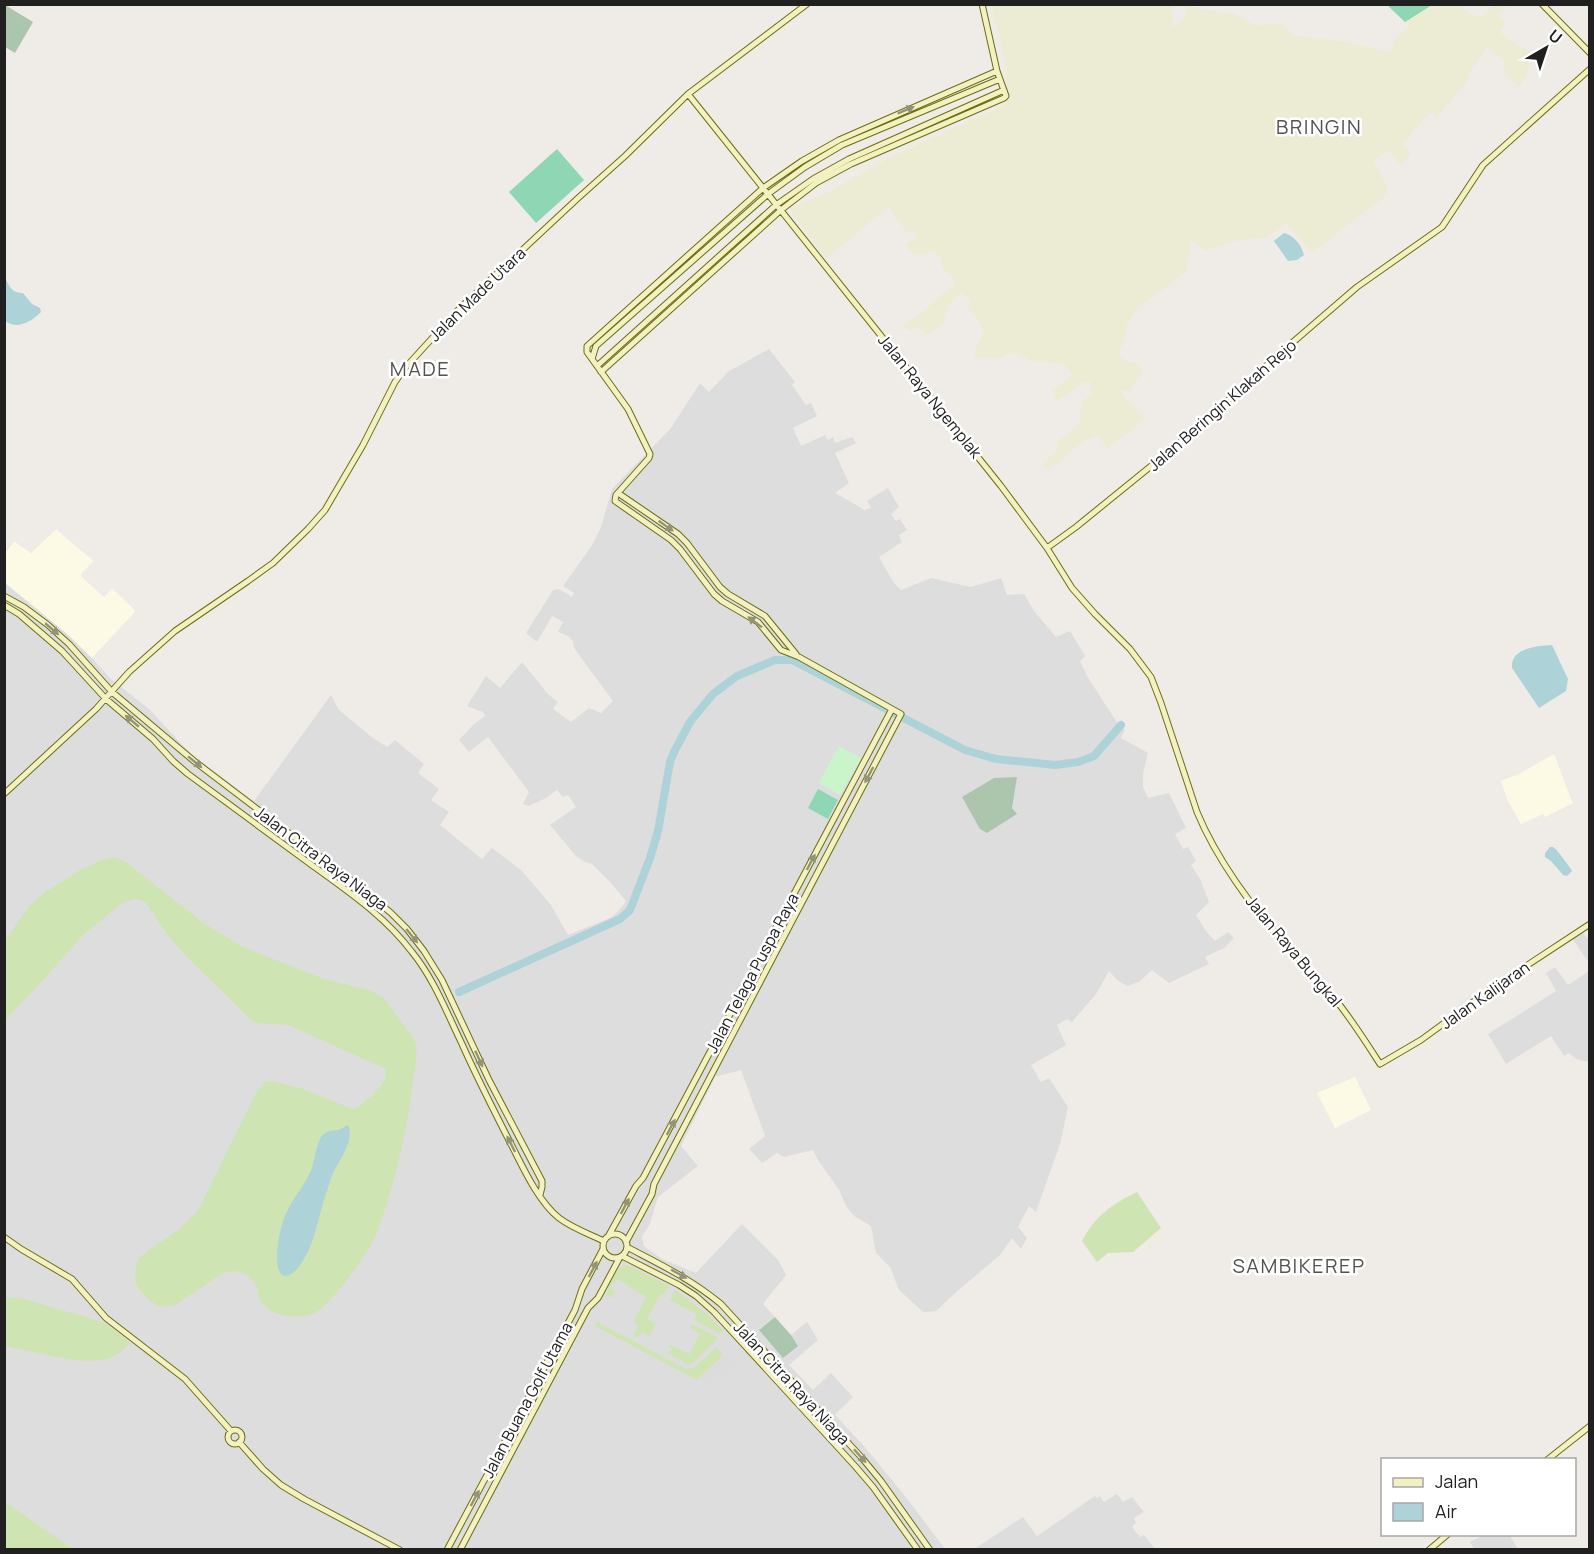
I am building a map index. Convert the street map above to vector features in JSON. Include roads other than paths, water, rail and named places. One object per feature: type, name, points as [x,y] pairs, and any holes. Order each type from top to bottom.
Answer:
[{"type":"street","name":"Jalan Made Utara","points":[[4,794],[106,699],[129,672],[175,631],[265,569],[308,529],[325,510],[404,369],[458,310],[625,156],[688,94],[807,4]]},
{"type":"street","points":[[599,369],[781,210],[789,199],[813,179],[849,159],[1004,90],[997,71],[982,4]]},
{"type":"street","points":[[1542,4],[1590,53]]},
{"type":"street","name":"Jalan Beringin Klakah Rejo","points":[[1047,548],[1159,460],[1358,287],[1442,227],[1483,165],[1590,69]]},
{"type":"street","points":[[592,359],[596,346],[765,191],[774,180],[839,140],[997,71]]},
{"type":"street","points":[[892,710],[800,657],[784,652],[758,622],[714,594],[671,540],[617,503],[615,499],[618,493],[650,454],[628,409],[587,352],[588,344],[765,191],[778,186],[842,145],[1000,79]]},
{"type":"street","name":"Jalan Raya Ngemplak","points":[[688,94],[1001,486],[1047,548],[1080,598],[1126,644],[1146,669],[1161,703]]},
{"type":"street","points":[[774,180],[789,199]]},
{"type":"street","points":[[599,369],[776,205],[789,199]]},
{"type":"street","points":[[618,493],[678,534],[720,587],[765,616],[800,657]]},
{"type":"street","name":"Jalan Citra Raya Niaga","points":[[4,596],[24,607],[55,632],[90,666],[112,692],[194,761],[360,887],[407,929],[438,972],[489,1080],[542,1181],[540,1195]]},
{"type":"street","name":"Jalan Citra Raya Niaga","points":[[4,606],[19,614],[62,651],[106,699],[153,739],[188,774],[354,896],[384,921],[414,953],[425,971],[525,1172],[540,1195],[558,1218],[565,1223],[604,1240]]},
{"type":"street","points":[[784,652],[789,646]]},
{"type":"street","name":"Jalan Raya Bungkal","points":[[1161,703],[1197,812],[1215,848],[1260,914],[1334,998],[1362,1035],[1380,1064]]},
{"type":"street","name":"Jalan Telaga Puspa Raya","points":[[609,1235],[636,1186],[643,1178],[892,710],[901,715],[654,1184],[652,1194],[626,1244]]},
{"type":"street","name":"Jalan Kalijaran","points":[[1380,1064],[1421,1040],[1491,989],[1590,924]]},
{"type":"street","points":[[480,1084],[489,1080]]},
{"type":"street","points":[[643,1178],[654,1184]]},
{"type":"street","points":[[609,1235],[619,1235],[626,1244],[621,1257],[609,1257],[603,1249],[604,1240],[609,1235]]},
{"type":"street","points":[[4,1237],[72,1279],[106,1318],[185,1379],[231,1431],[228,1436],[230,1440],[234,1443],[239,1442],[281,1485],[400,1550]]},
{"type":"street","name":"Jalan Citra Raya Niaga","points":[[626,1244],[685,1277],[721,1304],[862,1458],[930,1550]]},
{"type":"street","name":"Jalan Buana Golf Utama","points":[[447,1550],[578,1303],[582,1289],[603,1249]]},
{"type":"street","name":"Jalan Citra Raya Niaga","points":[[621,1257],[679,1285],[714,1312],[861,1473],[918,1550]]},
{"type":"street","name":"Jalan Buana Golf Utama","points":[[460,1550],[588,1308],[598,1298],[621,1257]]},
{"type":"street","points":[[578,1303],[588,1308]]},
{"type":"street","points":[[791,1397],[798,1390]]},
{"type":"street","points":[[1550,1458],[1590,1426]]},
{"type":"street","points":[[1429,1550],[1446,1536]]},
{"type":"water","points":[[1284,233],[1294,238],[1301,248],[1304,255],[1297,260],[1288,261],[1274,241]]},
{"type":"water","points":[[5,278],[12,289],[23,293],[32,304],[40,308],[41,312],[24,324],[14,325],[5,321]]},
{"type":"water","points":[[1552,645],[1568,679],[1566,691],[1539,708],[1512,668],[1513,661],[1515,656],[1526,649]]},
{"type":"water","points":[[1550,847],[1558,851],[1571,869],[1572,871],[1567,876],[1563,875],[1545,857]]},
{"type":"water","points":[[348,1125],[350,1136],[348,1143],[331,1178],[311,1244],[297,1269],[285,1276],[278,1268],[277,1261],[279,1236],[284,1218],[310,1173],[320,1139],[327,1132],[339,1130]]},
{"type":"waterway","points":[[459,992],[620,919],[630,910],[658,831],[670,762],[690,722],[713,694],[737,676],[775,660],[792,660],[965,750],[996,759],[1056,765],[1078,762],[1094,756],[1121,725]]},
{"type":"district","name":"BRINGIN","points":[[1319,126]]},
{"type":"district","name":"MADE","points":[[420,368]]},
{"type":"district","name":"SAMBIKEREP","points":[[1299,1265]]}]
